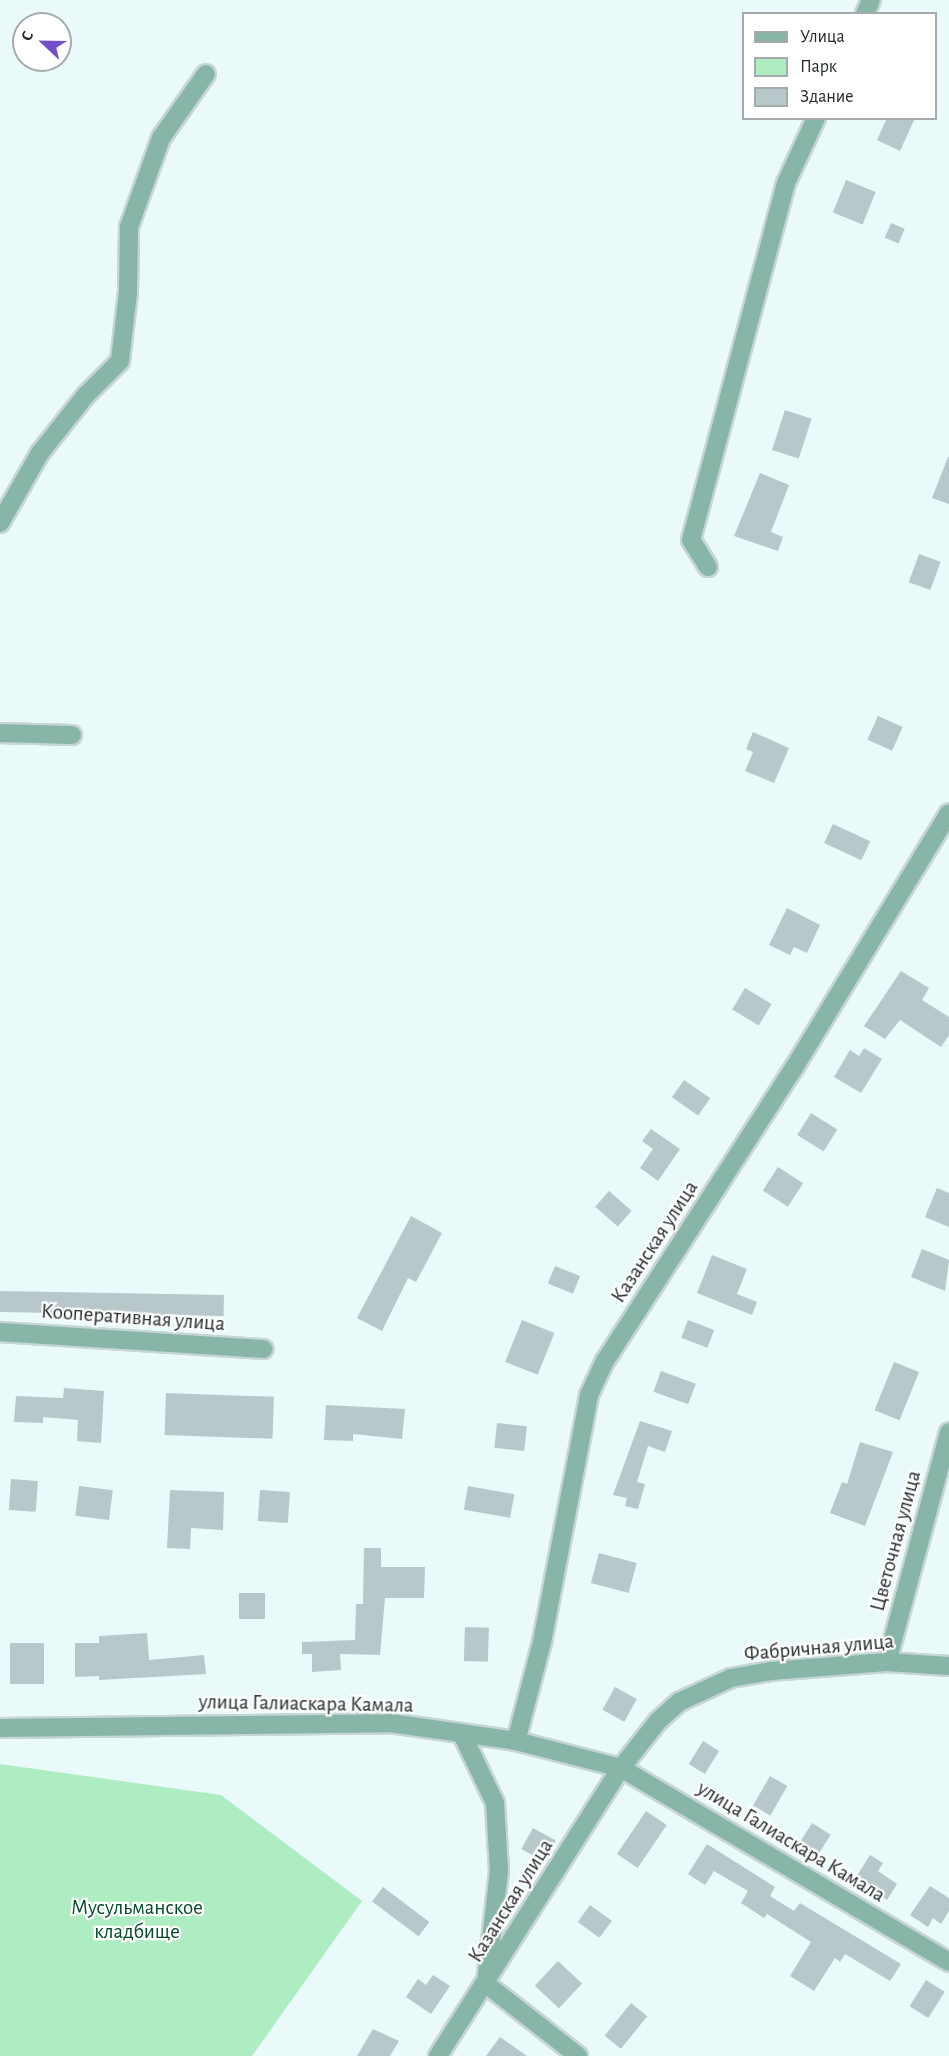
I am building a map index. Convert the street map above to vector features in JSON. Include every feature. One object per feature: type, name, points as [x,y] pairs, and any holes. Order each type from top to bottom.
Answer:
[{"type":"street","points":[[0,523],[40,453],[86,395],[120,361],[129,227],[161,138],[206,74]]},
{"type":"street","points":[[708,567],[691,540],[786,183],[815,120]]},
{"type":"street","points":[[0,734],[72,735]]},
{"type":"street","name":"Казанская улица","points":[[516,1741],[542,1642],[589,1395],[605,1361],[794,1068],[949,813]]},
{"type":"street","name":"Кооперативная улица","points":[[0,1332],[263,1350]]},
{"type":"street","name":"Цветочная улица","points":[[887,1662],[949,1432]]},
{"type":"street","name":"Фабричная улица","points":[[621,1768],[658,1721],[679,1702],[704,1688],[730,1678],[770,1671],[887,1662],[949,1666]]},
{"type":"street","name":"улица Галиаскара Камала","points":[[0,1728],[390,1723],[516,1741],[621,1768],[949,1962]]},
{"type":"street","points":[[462,1734],[495,1803],[499,1871],[486,1984],[578,2056]]},
{"type":"street","name":"Казанская улица","points":[[438,2056],[486,1984],[621,1768]]},
{"type":"green space","name":"Мусульманское кладбище","points":[[0,1764],[221,1795],[362,1901],[252,2056],[0,2056]]},
{"type":"building","points":[[886,120],[914,120],[900,151],[877,140]]},
{"type":"building","points":[[846,180],[876,192],[863,224],[833,212]]},
{"type":"building","points":[[891,223],[905,229],[899,244],[885,238]]},
{"type":"building","points":[[785,410],[812,419],[799,459],[772,450]]},
{"type":"building","points":[[949,457],[949,504],[932,498]]},
{"type":"building","points":[[760,473],[789,485],[771,532],[783,537],[778,551],[734,536]]},
{"type":"building","points":[[919,554],[941,562],[930,590],[909,582]]},
{"type":"building","points":[[878,716],[903,727],[892,751],[867,740]]},
{"type":"building","points":[[753,732],[789,748],[774,783],[745,771],[753,752],[746,749]]},
{"type":"building","points":[[833,824],[870,841],[861,860],[824,843]]},
{"type":"building","points":[[787,908],[820,925],[807,953],[794,947],[790,955],[769,945]]},
{"type":"building","points":[[901,971],[929,988],[922,1000],[949,1017],[949,1035],[941,1047],[900,1020],[885,1039],[864,1026]]},
{"type":"building","points":[[745,988],[772,1004],[759,1025],[732,1009]]},
{"type":"building","points":[[864,1048],[882,1059],[861,1093],[834,1077],[850,1050],[859,1056]]},
{"type":"building","points":[[684,1080],[710,1098],[698,1116],[672,1097]]},
{"type":"building","points":[[811,1113],[837,1129],[824,1151],[797,1135]]},
{"type":"building","points":[[651,1129],[680,1149],[658,1181],[640,1168],[653,1149],[642,1141]]},
{"type":"building","points":[[778,1167],[803,1183],[788,1207],[763,1190]]},
{"type":"building","points":[[937,1188],[949,1193],[949,1227],[925,1217]]},
{"type":"building","points":[[609,1191],[632,1211],[618,1227],[595,1207]]},
{"type":"building","points":[[411,1216],[442,1233],[416,1282],[408,1278],[382,1331],[357,1318]]},
{"type":"building","points":[[922,1249],[949,1260],[945,1291],[911,1277]]},
{"type":"building","points":[[712,1255],[747,1269],[737,1294],[757,1302],[752,1315],[697,1293]]},
{"type":"building","points":[[555,1266],[580,1276],[573,1294],[548,1284]]},
{"type":"building","points":[[0,1291],[224,1295],[224,1316],[0,1312]]},
{"type":"building","points":[[522,1320],[554,1333],[538,1375],[505,1362]]},
{"type":"building","points":[[688,1320],[714,1330],[707,1348],[681,1338]]},
{"type":"building","points":[[894,1362],[919,1372],[900,1420],[875,1410]]},
{"type":"building","points":[[661,1371],[696,1384],[688,1404],[653,1392]]},
{"type":"building","points":[[64,1388],[104,1391],[101,1443],[77,1441],[78,1420],[43,1417],[43,1423],[14,1422],[16,1396],[63,1398]]},
{"type":"building","points":[[166,1393],[274,1397],[272,1439],[165,1435]]},
{"type":"building","points":[[326,1405],[405,1409],[402,1439],[353,1434],[353,1441],[324,1440]]},
{"type":"building","points":[[640,1421],[672,1431],[665,1452],[648,1446],[637,1482],[645,1484],[638,1509],[625,1506],[627,1498],[613,1495]]},
{"type":"building","points":[[497,1423],[527,1426],[524,1451],[494,1448]]},
{"type":"building","points":[[860,1442],[893,1452],[865,1526],[830,1513],[842,1482],[847,1484]]},
{"type":"building","points":[[11,1479],[38,1481],[36,1512],[9,1510]]},
{"type":"building","points":[[79,1486],[113,1490],[109,1520],[75,1516]]},
{"type":"building","points":[[468,1486],[514,1494],[510,1518],[464,1510]]},
{"type":"building","points":[[170,1490],[224,1492],[223,1530],[191,1528],[190,1549],[167,1548]]},
{"type":"building","points":[[260,1490],[290,1492],[288,1523],[258,1521]]},
{"type":"building","points":[[364,1548],[381,1548],[381,1567],[425,1567],[424,1598],[385,1598],[380,1655],[340,1654],[341,1670],[312,1672],[312,1654],[302,1654],[302,1642],[355,1640],[356,1604],[363,1604]]},
{"type":"building","points":[[599,1553],[637,1563],[629,1593],[591,1583]]},
{"type":"building","points":[[239,1593],[265,1593],[265,1619],[239,1619]]},
{"type":"building","points":[[465,1627],[489,1628],[488,1662],[464,1661]]},
{"type":"building","points":[[147,1633],[149,1660],[204,1655],[206,1674],[99,1680],[99,1676],[75,1677],[75,1643],[99,1643],[99,1636]]},
{"type":"building","points":[[10,1643],[44,1643],[44,1684],[10,1684]]},
{"type":"building","points":[[615,1687],[637,1699],[624,1722],[602,1710]]},
{"type":"building","points":[[703,1741],[719,1751],[705,1774],[689,1764]]},
{"type":"building","points":[[770,1776],[787,1786],[770,1815],[753,1805]]},
{"type":"building","points":[[646,1811],[667,1825],[638,1868],[617,1854]]},
{"type":"building","points":[[812,1823],[831,1835],[818,1855],[799,1843]]},
{"type":"building","points":[[533,1828],[556,1841],[544,1862],[521,1849]]},
{"type":"building","points":[[707,1844],[775,1887],[770,1896],[794,1911],[800,1903],[901,1964],[890,1981],[845,1954],[840,1962],[835,1958],[814,1991],[790,1976],[811,1942],[767,1914],[764,1918],[741,1903],[748,1891],[714,1871],[705,1885],[688,1874]]},
{"type":"building","points":[[870,1855],[883,1863],[878,1871],[897,1884],[887,1900],[855,1879]]},
{"type":"building","points":[[930,1886],[949,1898],[949,1911],[941,1924],[933,1918],[928,1927],[910,1915]]},
{"type":"building","points":[[383,1887],[429,1922],[418,1936],[372,1901]]},
{"type":"building","points":[[590,1905],[612,1921],[599,1938],[578,1922]]},
{"type":"building","points":[[558,1961],[582,1984],[559,2008],[535,1986]]},
{"type":"building","points":[[433,1975],[450,1986],[431,2014],[406,1997],[418,1979],[426,1985]]},
{"type":"building","points":[[926,1980],[945,1992],[928,2018],[910,2006]]},
{"type":"building","points":[[631,2003],[647,2016],[621,2049],[605,2036]]},
{"type":"building","points":[[373,2029],[399,2041],[390,2056],[357,2056]]},
{"type":"building","points":[[500,2037],[527,2056],[486,2056]]}]
